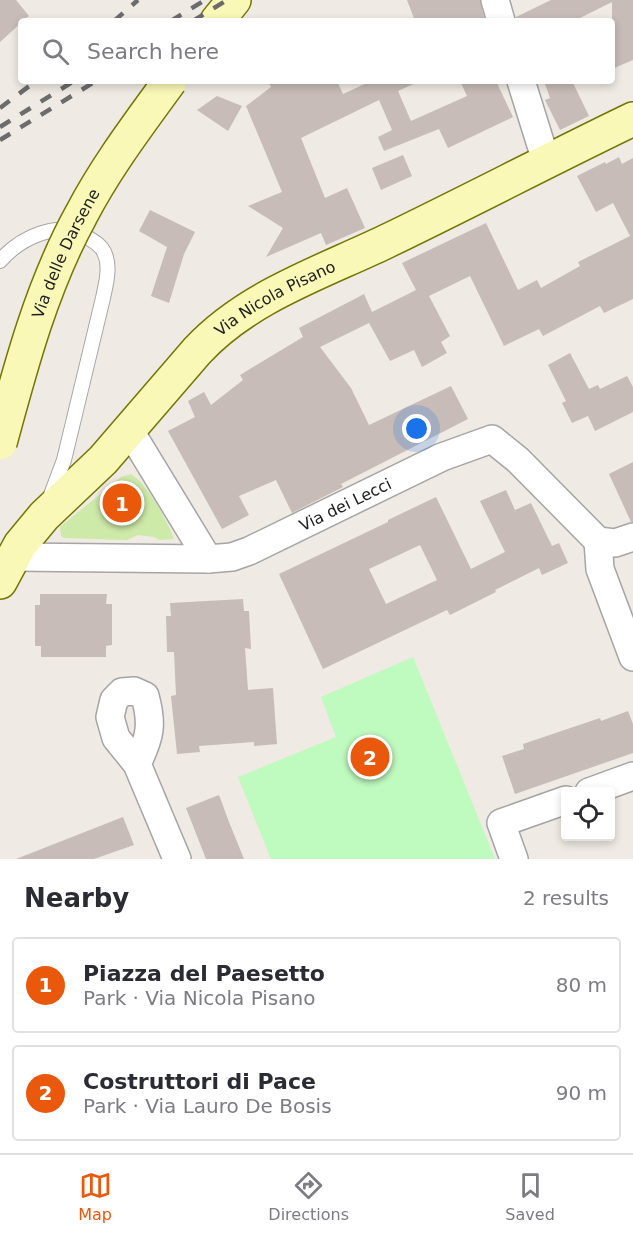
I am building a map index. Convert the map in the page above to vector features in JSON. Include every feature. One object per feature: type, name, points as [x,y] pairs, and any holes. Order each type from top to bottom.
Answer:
[{"type":"street","points":[[219,18],[234,0]]},
{"type":"street","points":[[495,0],[500,18]]},
{"type":"street","name":"Via delle Darsene","points":[[0,443],[24,357],[46,291],[60,258],[101,180],[168,84]]},
{"type":"street","points":[[522,84],[546,161]]},
{"type":"street","name":"Via Nicola Pisano","points":[[6,569],[44,516],[130,431],[210,337],[243,312],[633,119]]},
{"type":"street","points":[[130,431],[208,560]]},
{"type":"street","name":"Via dei Lecci","points":[[6,569],[208,560],[241,555],[442,457],[492,440],[518,460],[598,541]]},
{"type":"street","points":[[633,537],[615,543],[598,541],[600,569],[633,657]]},
{"type":"street","points":[[137,764],[177,859]]},
{"type":"street","points":[[603,787],[633,776]]},
{"type":"street","points":[[514,859],[501,823],[561,802]]},
{"type":"lane","points":[[0,261],[17,246],[58,229],[78,232],[95,242],[104,251],[106,261],[107,272],[103,298],[69,440],[44,516]]},
{"type":"green space","points":[[131,474],[150,494],[174,539],[159,540],[138,535],[127,540],[64,538],[61,536],[60,527],[121,477]]},
{"type":"green space","points":[[413,657],[495,859],[271,859],[238,777],[336,737],[321,697]]},
{"type":"building","points":[[0,0],[16,0],[29,16],[18,18],[18,26],[0,42]]},
{"type":"building","points":[[407,0],[480,0],[484,18],[414,18]]},
{"type":"building","points":[[551,0],[633,0],[633,60],[615,68],[615,18],[612,18],[612,2],[580,18],[516,17]]},
{"type":"building","points":[[270,84],[338,84],[343,94],[365,84],[413,84],[398,91],[411,121],[467,96],[461,84],[497,84],[513,117],[448,148],[439,129],[384,151],[378,137],[392,130],[379,100],[301,138],[325,198],[347,188],[365,228],[326,245],[321,233],[266,257],[283,228],[248,206],[282,192],[246,106],[271,87]]},
{"type":"building","points":[[545,84],[573,84],[589,116],[560,130],[545,100],[550,98]]},
{"type":"building","points":[[217,96],[242,106],[228,131],[197,110]]},
{"type":"building","points":[[403,155],[412,176],[381,190],[372,168]]},
{"type":"building","points":[[619,157],[622,164],[633,158],[633,299],[604,313],[600,306],[543,336],[539,329],[504,346],[470,276],[429,296],[450,336],[441,342],[447,353],[422,367],[414,350],[390,361],[369,323],[320,347],[351,388],[369,425],[451,386],[468,419],[341,484],[343,487],[292,513],[276,480],[239,496],[249,515],[222,529],[168,431],[195,417],[188,401],[204,392],[211,405],[243,380],[240,375],[303,337],[299,328],[364,294],[372,312],[416,290],[402,263],[486,223],[518,290],[537,280],[541,288],[580,266],[578,262],[630,236],[613,203],[596,212],[577,176]]},
{"type":"building","points":[[150,210],[195,232],[184,254],[169,303],[151,296],[167,247],[139,231]]},
{"type":"building","points":[[570,353],[589,389],[598,385],[600,389],[627,376],[633,387],[633,412],[595,431],[588,416],[572,423],[562,403],[566,401],[548,365]]},
{"type":"building","points":[[633,462],[633,522],[631,522],[609,474]]},
{"type":"building","points":[[506,490],[515,510],[531,503],[552,546],[559,543],[568,563],[542,575],[539,568],[450,615],[447,610],[323,669],[279,574],[436,497],[471,569],[505,552],[480,501]],"holes":[[[420,545],[437,580],[386,604],[369,569]]]},
{"type":"building","points":[[40,594],[107,594],[106,604],[112,604],[112,645],[106,646],[106,657],[41,657],[41,646],[35,646],[35,605],[40,605]]},
{"type":"building","points":[[243,599],[244,611],[249,611],[251,649],[245,648],[248,690],[273,688],[277,744],[254,746],[254,742],[199,746],[200,752],[177,754],[171,696],[176,695],[174,652],[167,652],[166,616],[171,616],[170,603]]},
{"type":"building","points":[[628,711],[633,724],[633,753],[515,794],[502,756],[524,749],[523,744]]},
{"type":"building","points":[[219,795],[244,859],[206,859],[186,808]]},
{"type":"building","points":[[123,817],[134,845],[94,859],[16,859]]},
{"type":"railway","points":[[117,18],[138,0]]},
{"type":"railway","points":[[176,18],[205,0]]},
{"type":"railway","points":[[198,18],[227,0]]},
{"type":"railway","points":[[0,108],[32,84]]},
{"type":"railway","points":[[0,127],[69,84]]},
{"type":"railway","points":[[0,140],[91,84]]},
{"type":"place","name":"Piazza del Paesetto","points":[[122,503]]},
{"type":"place","name":"Costruttori di Pace","points":[[370,757]]}]
